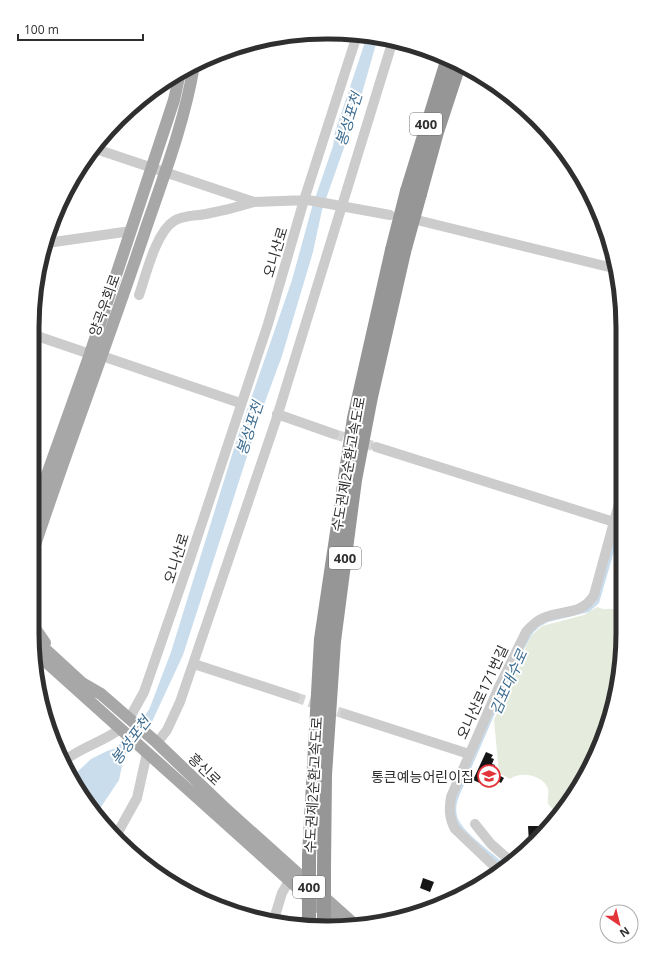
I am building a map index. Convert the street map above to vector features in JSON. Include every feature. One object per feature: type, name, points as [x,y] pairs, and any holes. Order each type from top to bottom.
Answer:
[{"type":"highway","name":"수도권제2순환고속도로","points":[[309,920],[309,856],[321,638],[354,418],[446,65]]},
{"type":"highway","name":"수도권제2순환고속도로","points":[[413,192],[437,132],[457,70]]},
{"type":"highway","name":"수도권제2순환고속도로","points":[[324,921],[325,775],[334,641],[355,480],[398,251]]},
{"type":"main road","name":"양곡우회로","points":[[39,498],[96,355],[165,172],[183,115],[192,73]]},
{"type":"main road","name":"양곡우회로","points":[[39,533],[96,355],[131,231],[174,100],[178,81]]},
{"type":"main road","points":[[39,637],[56,666]]},
{"type":"main road","name":"흥신로","points":[[40,646],[56,666],[122,731],[334,921]]},
{"type":"main road","name":"흥신로","points":[[40,655],[101,694],[156,742],[237,820],[349,920]]},
{"type":"main road","points":[[41,662],[56,666]]},
{"type":"street","name":"오니산로","points":[[131,720],[160,651],[240,403],[268,324],[355,40]]},
{"type":"street","points":[[156,742],[167,730],[194,664],[277,414],[340,206],[391,47]]},
{"type":"street","points":[[100,150],[254,202]]},
{"type":"street","points":[[139,295],[153,250],[168,226],[175,220],[230,209],[254,202],[306,200],[390,216]]},
{"type":"street","points":[[421,221],[609,267]]},
{"type":"street","points":[[52,242],[131,231]]},
{"type":"street","points":[[39,337],[240,403]]},
{"type":"street","points":[[277,414],[334,434]]},
{"type":"street","points":[[376,447],[614,522]]},
{"type":"street","name":"오니산로171번길","points":[[495,867],[456,829],[451,822],[449,814],[451,797],[469,754],[526,632],[544,617],[581,608],[592,600],[598,587],[616,515]]},
{"type":"street","points":[[194,664],[295,696]]},
{"type":"street","name":"오니산로171번길","points":[[346,714],[469,754]]},
{"type":"street","points":[[68,758],[75,753],[122,731]]},
{"type":"street","points":[[118,832],[137,798],[146,752]]},
{"type":"street","name":"오니산로171번길","points":[[475,824],[491,844],[506,859]]},
{"type":"street","points":[[275,916],[282,894],[289,881]]},
{"type":"green space","points":[[597,607],[603,609],[616,609],[614,670],[606,707],[594,743],[577,777],[554,811],[548,804],[548,789],[546,784],[538,778],[520,775],[510,779],[499,773],[494,720],[528,642],[533,634],[542,626],[584,615]]},
{"type":"water","name":"봉성포천","points":[[365,41],[376,43],[357,111],[322,210],[313,252],[282,356],[262,410],[183,655],[150,726],[124,756],[119,780],[100,809],[76,773],[91,759],[116,748],[149,710],[171,652],[235,445],[292,280],[312,207],[333,146],[335,132]]},
{"type":"water","name":"김포대수로","points":[[616,528],[616,545],[599,603],[589,612],[548,622],[539,627],[533,633],[519,658],[458,799],[456,810],[459,822],[469,834],[501,861],[497,865],[460,831],[451,807],[508,672],[536,625],[593,605],[596,601]]},
{"type":"building","points":[[486,752],[493,755],[491,758],[494,759],[492,764],[495,765],[492,770],[495,771],[489,784],[483,781],[482,784],[473,780]]},
{"type":"building","points":[[497,774],[504,778],[501,783],[494,779]]},
{"type":"building","points":[[528,826],[539,826],[539,829],[529,840]]},
{"type":"building","points":[[423,878],[434,882],[430,892],[420,888]]},
{"type":"tunnel","points":[[334,434],[376,447]]},
{"type":"tunnel","points":[[295,697],[345,714]]},
{"type":"place","name":"통큰예능어린이집","points":[[489,776]]}]
